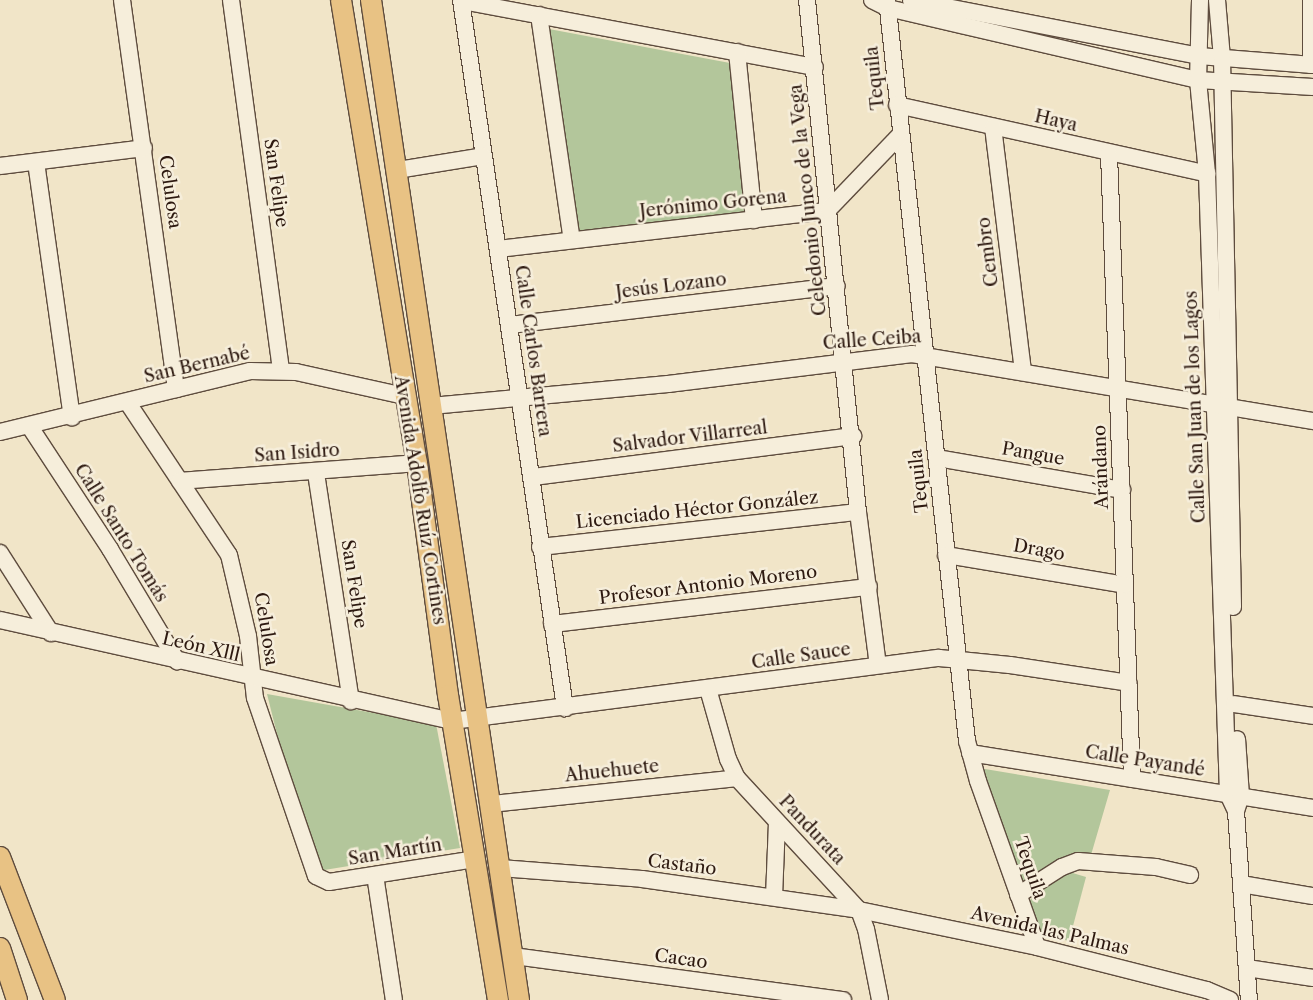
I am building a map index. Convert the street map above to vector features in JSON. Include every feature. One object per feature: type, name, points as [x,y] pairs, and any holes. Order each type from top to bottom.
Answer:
[{"type":"main road","name":"Avenida Adolfo Ruíz Cortines","points":[[341,0],[404,396],[417,463],[452,721],[498,1000]]},
{"type":"main road","name":"Avenida Adolfo Ruíz Cortines","points":[[371,0],[519,1000]]},
{"type":"main road","points":[[0,857],[55,1000]]},
{"type":"main road","points":[[0,948],[17,1000]]},
{"type":"street","name":"Celulosa","points":[[122,0],[176,389]]},
{"type":"street","name":"San Felipe","points":[[231,0],[281,370]]},
{"type":"street","points":[[462,0],[815,67]]},
{"type":"street","name":"Calle Carlos Barrera","points":[[462,0],[483,156],[510,325],[518,399],[533,477],[540,548],[565,708]]},
{"type":"street","name":"Celedonio Junco de la Vega","points":[[807,0],[853,436],[858,512],[878,665]]},
{"type":"street","points":[[872,0],[1198,80],[1313,87],[1313,98]]},
{"type":"street","points":[[911,0],[1199,56],[1312,65],[1311,0]]},
{"type":"street","name":"Calle San Juan de los Lagos","points":[[1200,0],[1198,80],[1207,174],[1222,407],[1234,704],[1235,801]]},
{"type":"street","name":"Calle San Juan de los Lagos","points":[[1217,0],[1222,58],[1222,407],[1235,801],[1249,1000]]},
{"type":"street","name":"Tequila","points":[[887,4],[946,555],[970,753],[1037,947]]},
{"type":"street","points":[[540,16],[572,240]]},
{"type":"street","points":[[737,52],[754,220]]},
{"type":"street","name":"Haya","points":[[897,105],[1109,154],[1207,174]]},
{"type":"street","name":"Cembro","points":[[993,128],[1022,372]]},
{"type":"street","points":[[829,209],[900,135]]},
{"type":"street","points":[[0,166],[144,148]]},
{"type":"street","name":"Arándano","points":[[1109,154],[1132,779]]},
{"type":"street","points":[[397,170],[483,156]]},
{"type":"street","points":[[36,162],[72,417]]},
{"type":"street","name":"Jerónimo Gorena","points":[[498,249],[754,220],[829,209]]},
{"type":"street","name":"Jesús Lozano","points":[[510,325],[837,286]]},
{"type":"street","name":"Calle Ceiba","points":[[431,406],[668,384],[844,361],[924,355],[1313,421]]},
{"type":"street","name":"San Bernabé","points":[[0,432],[72,417],[250,371],[281,370],[404,396]]},
{"type":"street","name":"Celulosa","points":[[128,403],[222,542],[234,567],[248,636],[259,710],[314,873],[321,880]]},
{"type":"street","name":"Calle Santo Tomás","points":[[30,427],[110,549],[177,661]]},
{"type":"street","name":"Salvador Villarreal","points":[[533,477],[853,436]]},
{"type":"street","name":"Pangue","points":[[937,458],[1122,490]]},
{"type":"street","name":"San Isidro","points":[[180,481],[417,463]]},
{"type":"street","name":"San Felipe","points":[[316,472],[351,701]]},
{"type":"street","name":"Licenciado Héctor González","points":[[540,548],[858,512]]},
{"type":"street","points":[[0,553],[31,598],[51,633]]},
{"type":"street","name":"Drago","points":[[946,555],[1125,585]]},
{"type":"street","name":"Profesor Antonio Moreno","points":[[552,624],[868,586]]},
{"type":"street","points":[[7,622],[26,612],[31,598]]},
{"type":"street","name":"León Xlll","points":[[7,622],[351,701],[452,721],[478,719]]},
{"type":"street","name":"Calle Sauce","points":[[478,719],[878,665],[959,659],[1129,683]]},
{"type":"street","name":"Pandurata","points":[[708,689],[728,760],[737,778],[859,910],[866,929],[880,1000]]},
{"type":"street","points":[[1234,704],[1313,716]]},
{"type":"street","name":"Calle Payandé","points":[[970,753],[1132,779],[1235,801],[1313,808]]},
{"type":"street","name":"Ahuehuete","points":[[491,804],[737,778]]},
{"type":"street","points":[[774,896],[777,822]]},
{"type":"street","name":"San Martín","points":[[321,880],[375,875],[476,859]]},
{"type":"street","points":[[1018,896],[1069,863],[1086,860],[1156,867],[1190,875]]},
{"type":"street","name":"Castaño","points":[[500,868],[567,871],[774,896],[859,910]]},
{"type":"street","points":[[375,875],[394,1000]]},
{"type":"street","points":[[1241,884],[1313,896]]},
{"type":"street","name":"Avenida las Palmas","points":[[859,910],[1037,947],[1194,994],[1230,1000]]},
{"type":"street","name":"Cacao","points":[[513,956],[843,1000]]},
{"type":"street","points":[[1247,968],[1313,978]]},
{"type":"green space","points":[[549,29],[730,63],[746,213],[579,231]]},
{"type":"green space","points":[[267,694],[436,724],[460,848],[318,871],[295,806]]},
{"type":"green space","points":[[985,769],[1110,790],[1091,855],[1074,853],[1060,860],[1030,883],[1020,881],[978,771]]},
{"type":"green space","points":[[1066,871],[1086,877],[1069,941],[1038,934],[1027,903],[1045,885]]}]
